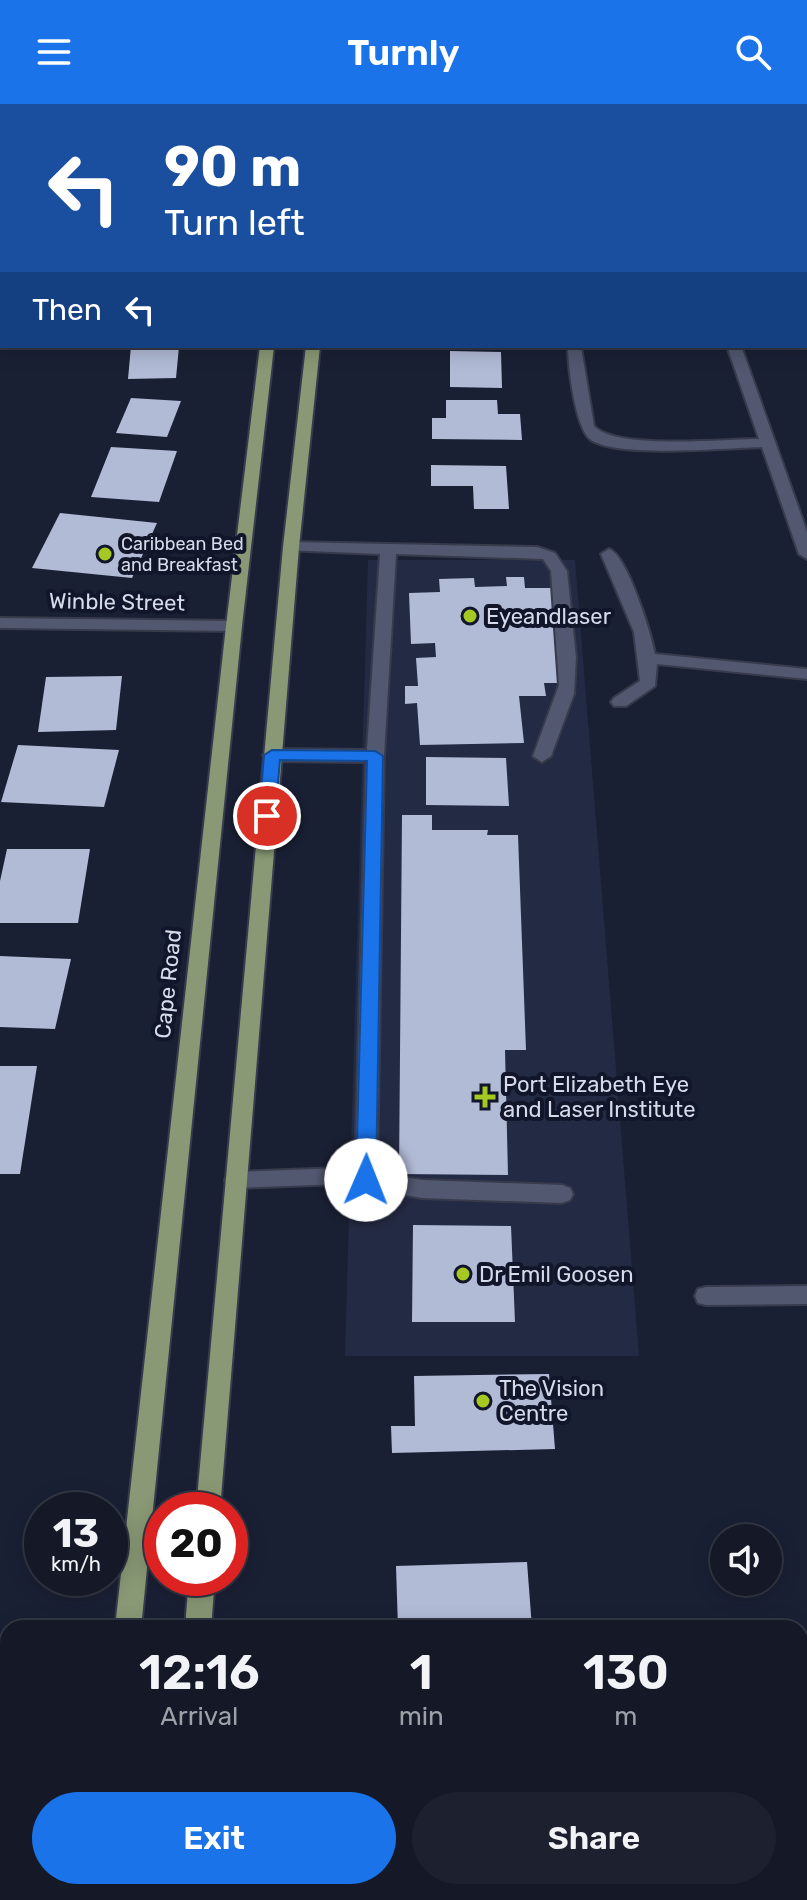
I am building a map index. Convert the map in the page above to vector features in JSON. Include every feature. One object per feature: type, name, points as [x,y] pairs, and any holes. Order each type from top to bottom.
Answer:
[{"type":"main road","name":"Cape Road","points":[[129,1620],[234,626],[267,348]]},
{"type":"main road","points":[[210,1492],[272,755],[313,348]]},
{"type":"main road","points":[[199,1620],[201,1596]]},
{"type":"street","points":[[574,348],[587,427],[596,437],[623,445],[767,443]]},
{"type":"street","points":[[735,348],[807,554]]},
{"type":"street","points":[[291,547],[537,552],[556,562],[567,683],[560,717],[549,733],[542,756]]},
{"type":"street","points":[[366,1180],[375,756],[388,549]]},
{"type":"street","points":[[609,554],[635,611],[649,658],[649,682],[620,702]]},
{"type":"street","name":"Winble Street","points":[[0,623],[234,626]]},
{"type":"street","points":[[649,658],[807,674]]},
{"type":"street","points":[[272,755],[375,756]]},
{"type":"street","points":[[236,1180],[341,1176],[422,1189],[562,1194]]},
{"type":"street","points":[[706,1296],[807,1295]]},
{"type":"shaded area","name":"Port Elizabeth Eye and Laser Institute","points":[[368,560],[575,560],[639,1356],[345,1356]]},
{"type":"building","points":[[131,348],[179,348],[176,378],[128,379]]},
{"type":"building","points":[[450,351],[501,352],[502,388],[450,387]]},
{"type":"building","points":[[131,398],[181,401],[167,437],[116,433]]},
{"type":"building","points":[[446,400],[497,400],[498,414],[520,414],[522,440],[432,439],[432,418],[446,418]]},
{"type":"building","points":[[111,447],[177,451],[159,502],[91,497]]},
{"type":"building","points":[[431,465],[506,466],[509,509],[474,509],[473,486],[431,486]]},
{"type":"building","points":[[60,513],[157,523],[132,578],[32,568]]},
{"type":"building","points":[[506,577],[524,577],[525,588],[551,588],[563,683],[544,683],[546,696],[519,696],[524,743],[420,745],[417,703],[405,704],[405,686],[418,686],[416,658],[436,657],[435,643],[411,644],[409,593],[440,592],[439,579],[474,578],[475,587],[507,586]]},
{"type":"building","points":[[122,676],[116,730],[38,732],[46,677]]},
{"type":"building","points":[[18,745],[119,750],[104,807],[1,802]]},
{"type":"building","points":[[426,757],[506,758],[509,806],[426,805]]},
{"type":"building","points":[[402,815],[432,815],[432,830],[488,830],[487,835],[518,835],[526,1050],[505,1050],[508,1175],[399,1174]]},
{"type":"building","points":[[7,849],[90,849],[78,923],[0,923],[0,881]]},
{"type":"building","points":[[0,956],[71,959],[55,1029],[0,1027]]},
{"type":"building","points":[[0,1066],[37,1066],[20,1174],[0,1174]]},
{"type":"building","name":"Dr Emil Goosen","points":[[413,1225],[511,1226],[515,1322],[412,1322]]},
{"type":"building","name":"The Vision Centre","points":[[549,1374],[555,1449],[392,1453],[391,1426],[415,1426],[414,1376]]},
{"type":"building","points":[[527,1562],[531,1620],[398,1620],[396,1566]]},
{"type":"place","name":"Caribbean Bed and Breakfast","points":[[105,554]]},
{"type":"place","name":"Eyeandlaser","points":[[470,616]]},
{"type":"place","name":"Port Elizabeth Eye and Laser Institute","points":[[485,1097]]},
{"type":"place","name":"Dr Emil Goosen","points":[[463,1274]]},
{"type":"place","name":"The Vision Centre","points":[[483,1401]]},
{"type":"route","points":[[267,816],[272,755],[375,756],[366,1180]]}]
